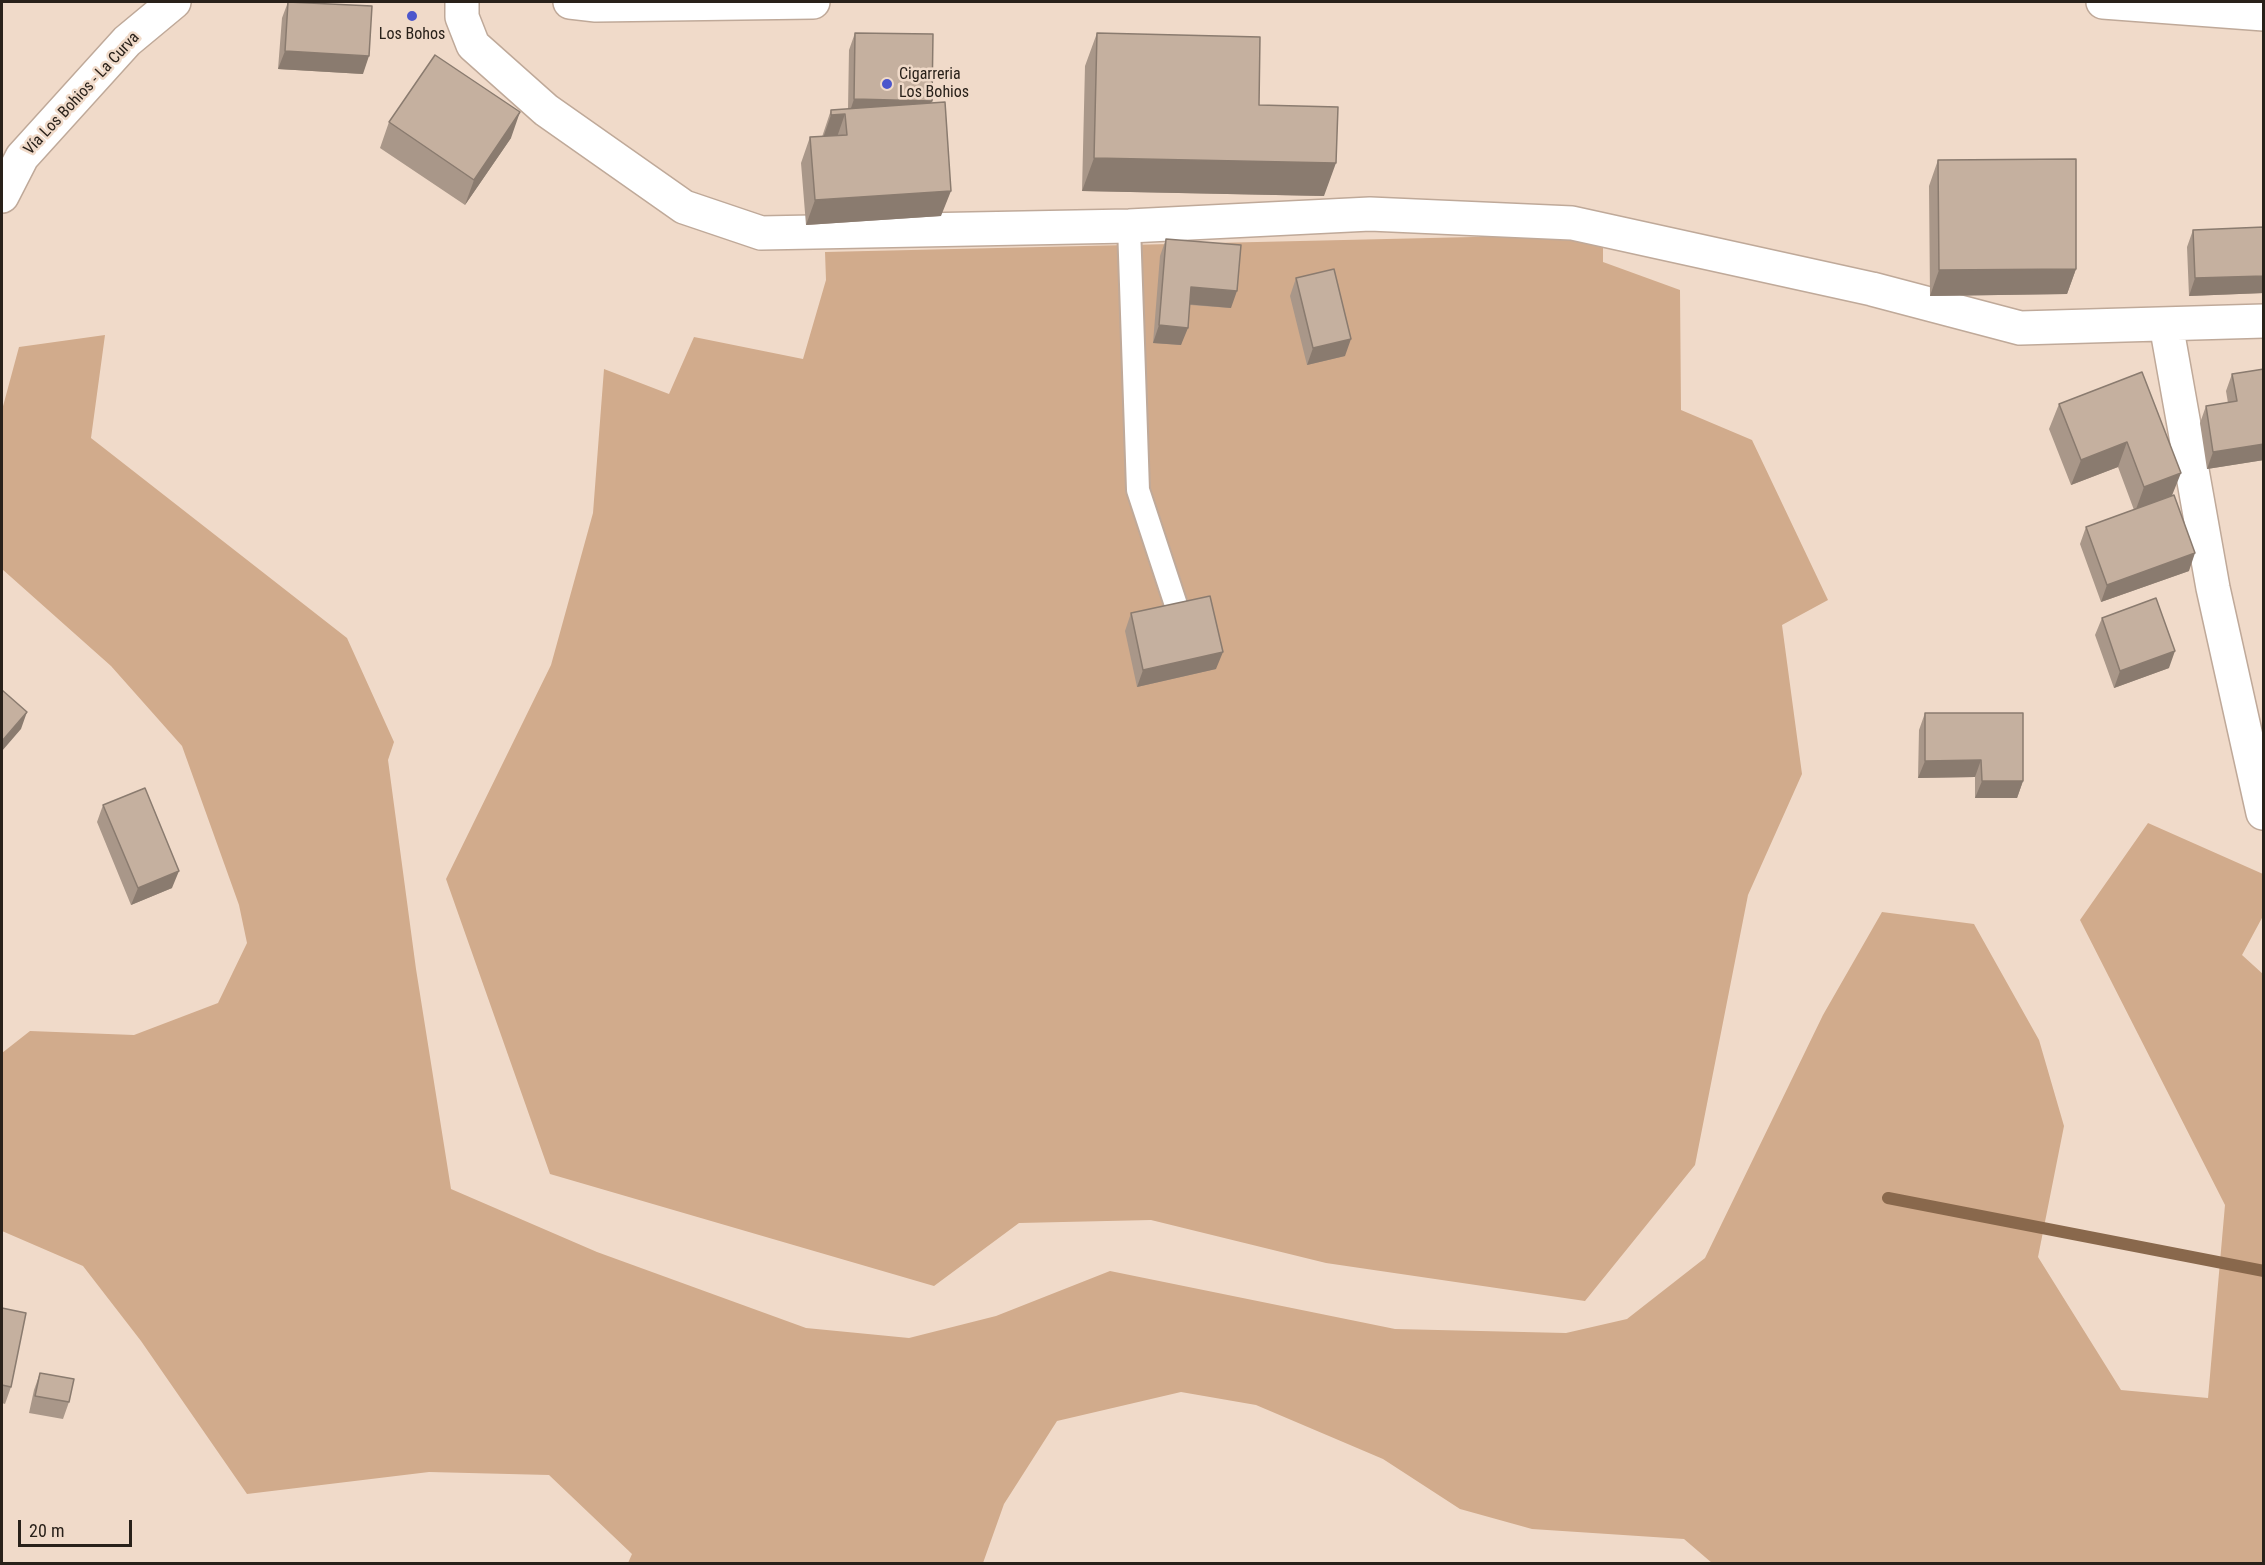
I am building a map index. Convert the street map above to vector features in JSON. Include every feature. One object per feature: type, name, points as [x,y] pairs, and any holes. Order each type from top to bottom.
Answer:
[{"type":"street","name":"Vía Los Bohios - La Curva","points":[[2,196],[22,157],[128,42],[174,2]]},
{"type":"street","points":[[462,2],[462,17],[473,45],[546,110],[684,207],[761,233],[1129,226],[1370,214],[1572,223],[1872,289],[2020,328],[2264,321]]},
{"type":"street","points":[[570,2],[596,5],[813,2]]},
{"type":"street","points":[[2103,2],[2264,14]]},
{"type":"street","points":[[2166,324],[2213,588],[2263,813]]},
{"type":"lane","points":[[1129,226],[1138,490],[1177,608]]},
{"type":"shaded area","points":[[1603,234],[1603,262],[1680,290],[1681,410],[1752,440],[1828,600],[1782,625],[1802,774],[1748,895],[1695,1165],[1585,1301],[1326,1263],[1151,1220],[1019,1223],[934,1286],[550,1174],[446,879],[551,665],[593,513],[604,369],[669,394],[694,337],[803,359],[826,280],[825,252]]},
{"type":"shaded area","points":[[105,335],[91,438],[347,638],[394,742],[388,760],[416,969],[451,1189],[597,1252],[806,1328],[909,1338],[996,1316],[1110,1271],[1395,1329],[1566,1333],[1627,1319],[1705,1258],[1823,1015],[1882,912],[1974,924],[2039,1040],[2064,1126],[2038,1257],[2121,1390],[2208,1398],[2225,1205],[2080,920],[2148,823],[2263,874],[2263,916],[2242,955],[2264,975],[2263,1563],[1712,1563],[1684,1539],[1532,1529],[1460,1509],[1383,1459],[1256,1405],[1181,1392],[1057,1421],[1004,1504],[983,1563],[628,1563],[632,1554],[549,1475],[429,1472],[247,1494],[141,1341],[83,1266],[2,1231],[2,1053],[30,1031],[134,1035],[218,1003],[247,943],[239,905],[182,746],[111,666],[2,569],[2,410],[19,347]]},
{"type":"building","points":[[288,2],[372,6],[369,56],[285,51]]},
{"type":"building","name":"Cigarreria Los Bohios","points":[[855,33],[933,34],[932,101],[854,99]]},
{"type":"building","points":[[1097,33],[1260,37],[1259,105],[1338,107],[1336,163],[1094,158]]},
{"type":"building","points":[[435,55],[520,112],[474,180],[389,122]]},
{"type":"building","points":[[945,102],[951,191],[815,200],[810,137],[847,135],[845,114],[831,115],[831,110]]},
{"type":"building","points":[[2076,159],[2076,269],[1939,270],[1938,160]]},
{"type":"building","points":[[2264,227],[2264,276],[2195,278],[2193,230]]},
{"type":"building","points":[[1166,239],[1241,245],[1237,291],[1191,287],[1188,328],[1159,325]]},
{"type":"building","points":[[1334,269],[1351,339],[1313,348],[1296,278]]},
{"type":"building","points":[[2264,369],[2264,444],[2213,452],[2206,406],[2237,401],[2232,374]]},
{"type":"building","points":[[2142,372],[2181,473],[2144,487],[2127,442],[2081,460],[2059,404]]},
{"type":"building","points":[[2174,495],[2195,553],[2107,585],[2086,527]]},
{"type":"building","points":[[1210,596],[1223,652],[1143,670],[1131,613]]},
{"type":"building","points":[[2156,598],[2175,651],[2120,671],[2102,618]]},
{"type":"building","points":[[2,690],[27,712],[2,741]]},
{"type":"building","points":[[1925,713],[2023,713],[2023,781],[1982,781],[1981,760],[1925,761]]},
{"type":"building","points":[[145,788],[179,871],[138,888],[103,805]]},
{"type":"building","points":[[2,1308],[26,1313],[11,1387],[2,1385]]},
{"type":"building","points":[[40,1373],[74,1379],[69,1402],[35,1396]]},
{"type":"waterway","points":[[1888,1198],[2264,1271]]},
{"type":"place","name":"Los Bohos","points":[[412,16]]},
{"type":"place","name":"Cigarreria Los Bohios","points":[[887,84]]}]
